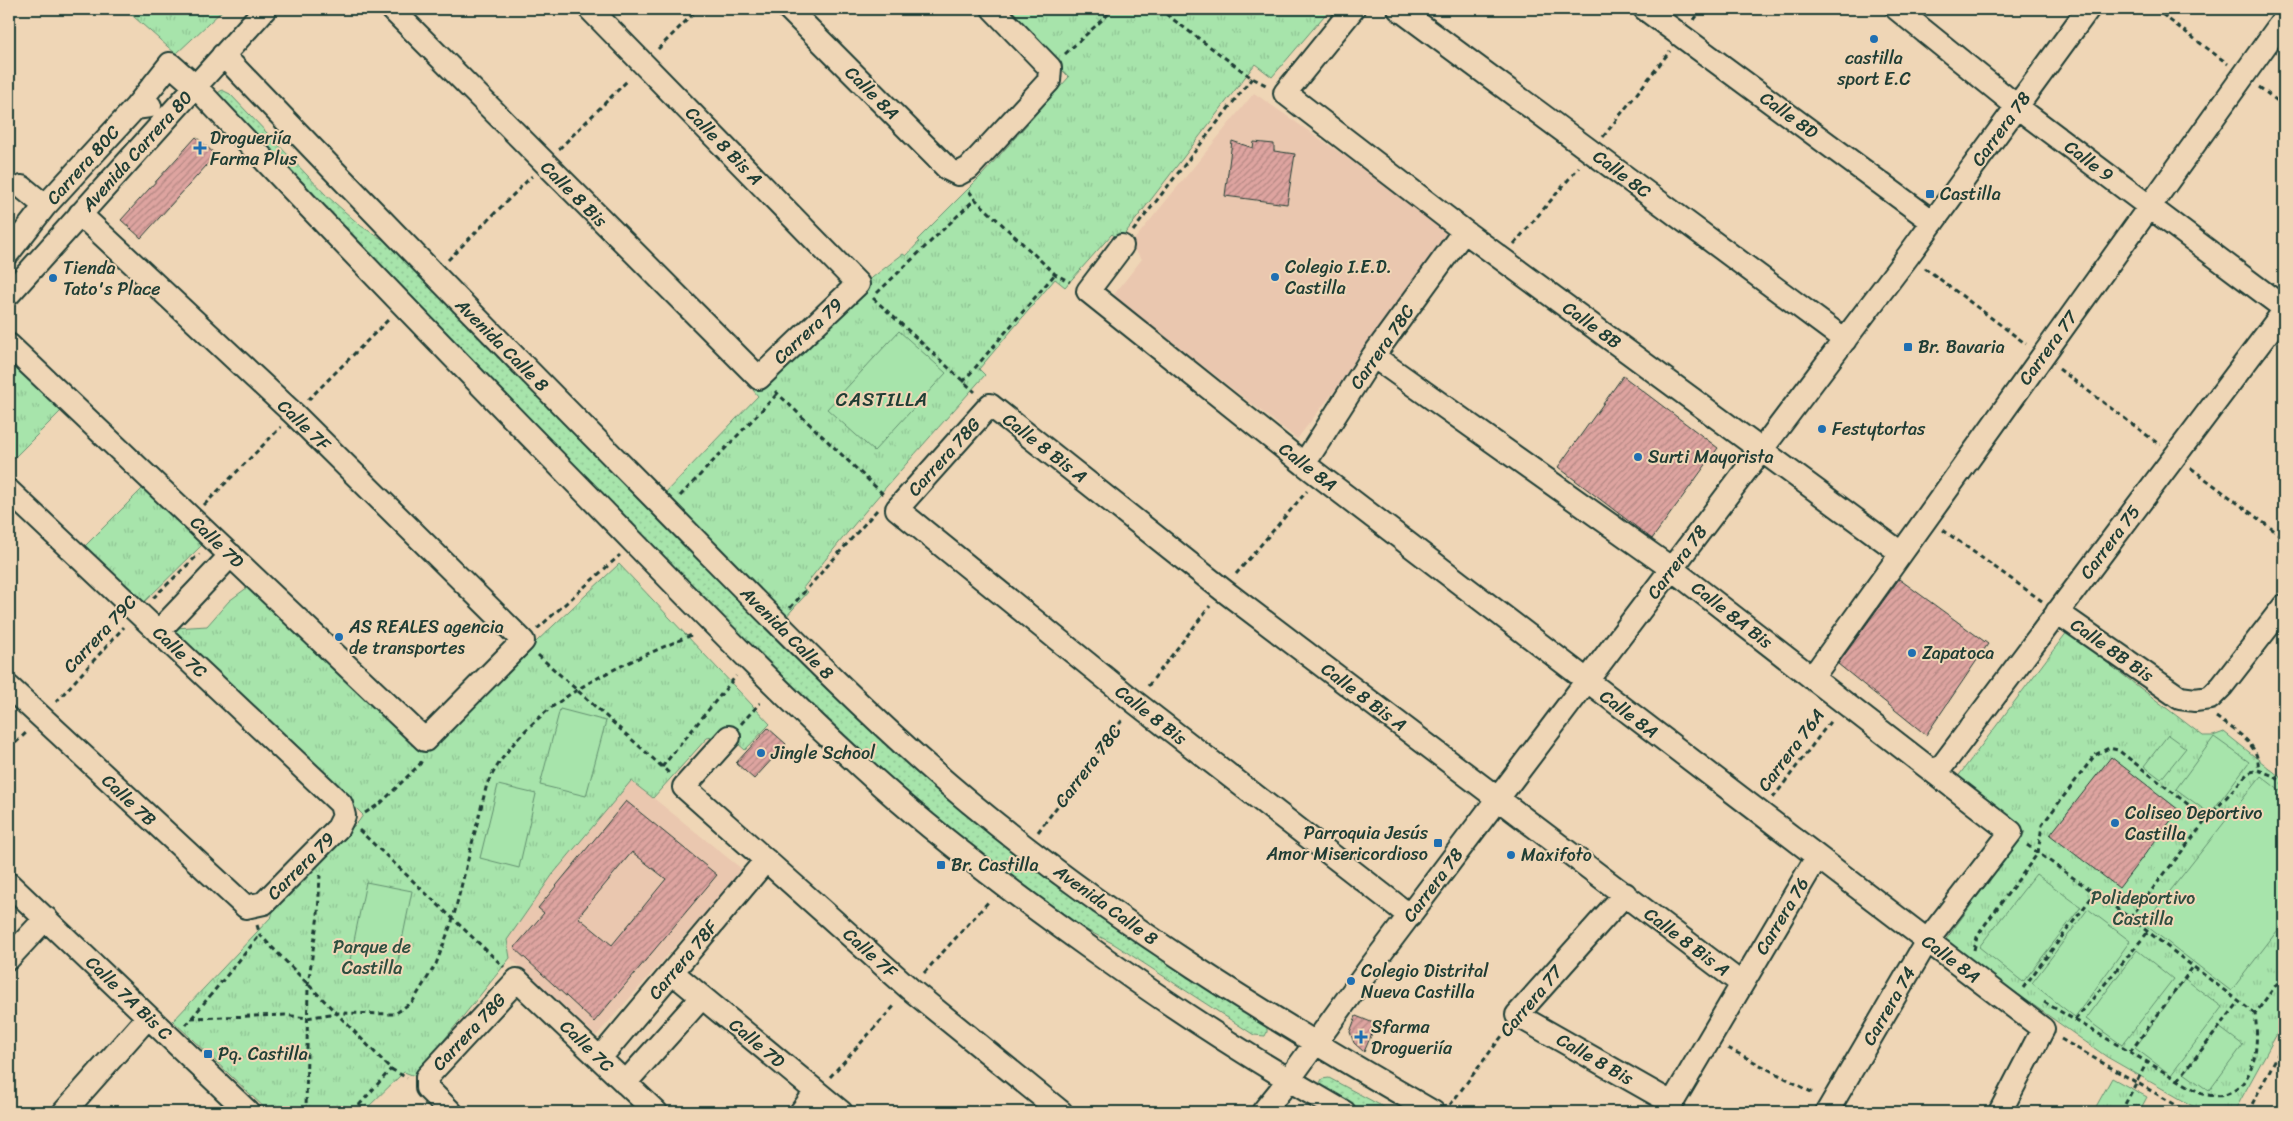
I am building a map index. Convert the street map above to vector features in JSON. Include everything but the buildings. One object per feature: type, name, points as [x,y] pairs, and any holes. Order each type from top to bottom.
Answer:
[{"type":"street","name":"Avenida Carrera 80","points":[[9,294],[265,9]]},
{"type":"street","name":"Calle 8 Bis","points":[[392,9],[759,378]]},
{"type":"street","name":"Calle 8 Bis A","points":[[590,9],[858,284]]},
{"type":"street","name":"Calle 8A","points":[[789,9],[948,169],[958,174]]},
{"type":"street","points":[[958,174],[969,168],[1050,74],[993,9]]},
{"type":"street","points":[[1285,94],[1353,9]]},
{"type":"street","name":"Calle 8C","points":[[1399,9],[1845,340]]},
{"type":"street","name":"Calle 8D","points":[[1645,9],[1933,222]]},
{"type":"street","name":"Calle 9","points":[[1897,9],[2018,107],[2284,309]]},
{"type":"street","name":"Carrera 78","points":[[1263,1112],[1845,340],[2018,107],[2088,9]]},
{"type":"street","name":"Carrera 77","points":[[1812,678],[2284,19]]},
{"type":"street","name":"Avenida Calle 8","points":[[223,55],[433,275],[777,624],[853,700],[916,756],[1026,847],[1145,934],[1218,984],[1315,1045],[1440,1110]]},
{"type":"street","name":"Carrera 80C","points":[[9,252],[45,206],[135,108],[170,64],[195,86]]},
{"type":"street","points":[[195,86],[402,306],[750,659],[879,783],[995,880],[1130,977],[1288,1081],[1344,1112]]},
{"type":"street","name":"Calle 8B","points":[[1285,94],[1464,232],[1901,553]]},
{"type":"street","points":[[135,108],[150,106],[169,115]]},
{"type":"street","points":[[22,187],[45,206]]},
{"type":"street","name":"Calle 7F","points":[[80,214],[294,414],[523,641]]},
{"type":"street","name":"Carrera 78C","points":[[1312,470],[1373,356],[1464,232]]},
{"type":"street","points":[[1088,291],[1122,246]]},
{"type":"street","name":"Carrera 79","points":[[759,378],[858,284]]},
{"type":"street","name":"Calle 8A","points":[[1088,291],[1312,470],[1586,682],[2043,1029]]},
{"type":"street","name":"Carrera 75","points":[[1936,774],[2284,309]]},
{"type":"street","name":"Calle 7D","points":[[9,344],[425,740]]},
{"type":"street","name":"Calle 8A Bis","points":[[1373,356],[1672,569],[2011,832]]},
{"type":"street","name":"Calle 8 Bis A","points":[[990,405],[1223,590],[1742,984]]},
{"type":"street","name":"Carrera 78G","points":[[892,504],[990,405]]},
{"type":"street","name":"Calle 7C","points":[[9,491],[341,804],[344,816]]},
{"type":"street","name":"Calle 8 Bis","points":[[892,504],[1136,703],[1410,916]]},
{"type":"street","points":[[158,632],[231,555]]},
{"type":"street","points":[[2195,700],[2210,698],[2222,686],[2284,606]]},
{"type":"street","name":"Calle 8B Bis","points":[[2057,612],[2180,698],[2195,700]]},
{"type":"street","points":[[425,740],[523,641]]},
{"type":"street","name":"Calle 7B","points":[[9,687],[241,905],[252,907]]},
{"type":"street","points":[[684,787],[729,737]]},
{"type":"street","name":"Calle 7F","points":[[684,787],[910,989],[1061,1112]]},
{"type":"street","name":"Carrera 79","points":[[252,907],[264,904],[338,828],[344,816]]},
{"type":"street","name":"Carrera 74","points":[[1830,1108],[1927,941],[2011,832]]},
{"type":"street","name":"Carrera 76","points":[[1672,1103],[1817,857]]},
{"type":"street","name":"Carrera 78F","points":[[600,1058],[766,860]]},
{"type":"street","name":"Calle 7A Bis C","points":[[9,884],[248,1112]]},
{"type":"street","name":"Carrera 77","points":[[1517,1015],[1624,894]]},
{"type":"street","points":[[9,958],[46,918]]},
{"type":"street","name":"Calle 7D","points":[[673,973],[841,1112]]},
{"type":"street","name":"Carrera 78G","points":[[427,1088],[427,1077],[517,980]]},
{"type":"street","name":"Calle 7C","points":[[517,980],[656,1112]]},
{"type":"street","points":[[625,1082],[702,997]]},
{"type":"street","name":"Calle 8 Bis","points":[[1517,1015],[1672,1103]]},
{"type":"street","points":[[64,1112],[148,1017]]},
{"type":"street","points":[[2000,1112],[2043,1029]]},
{"type":"street","points":[[427,1088],[451,1112]]},
{"type":"street","points":[[801,1112],[816,1092]]},
{"type":"path","points":[[1050,74],[1114,9]]},
{"type":"path","points":[[1159,9],[1252,78],[1285,94]]},
{"type":"path","points":[[2155,9],[2284,106]]},
{"type":"path","points":[[1122,246],[1252,78]]},
{"type":"path","points":[[958,174],[975,199],[1055,274],[1088,291]]},
{"type":"path","points":[[975,199],[872,297],[990,405]]},
{"type":"path","points":[[1918,263],[2042,356]]},
{"type":"path","points":[[963,382],[1055,274]]},
{"type":"path","points":[[759,378],[892,504],[777,624]]},
{"type":"path","points":[[666,511],[778,394]]},
{"type":"path","name":"Carrera 78C","points":[[1026,847],[1223,590],[1312,470]]},
{"type":"path","name":"Calle 8B Bis","points":[[1927,518],[2057,612]]},
{"type":"path","name":"Carrera 79C","points":[[9,749],[41,719],[138,612],[214,539]]},
{"type":"path","points":[[634,542],[523,641],[684,787]]},
{"type":"path","points":[[191,1018],[285,1015],[307,1018],[336,1013],[395,1014],[413,1001],[436,964],[453,919],[487,784],[498,763],[519,735],[551,706],[576,689],[645,655],[694,634]]},
{"type":"path","points":[[662,768],[750,659]]},
{"type":"path","points":[[2195,700],[2251,744],[2258,755],[2258,770]]},
{"type":"path","name":"Carrera 76A","points":[[1761,814],[1844,702]]},
{"type":"path","points":[[729,737],[760,703]]},
{"type":"path","points":[[344,816],[364,814],[381,803],[420,764],[425,752],[425,740]]},
{"type":"path","points":[[1977,958],[1974,950],[1977,937],[2038,853],[2042,825],[2095,755],[2108,748],[2118,750],[2207,819]]},
{"type":"path","points":[[2130,918],[2207,819],[2248,774],[2258,770],[2274,776],[2284,784]]},
{"type":"path","points":[[344,816],[517,980]]},
{"type":"path","points":[[2011,832],[2130,918],[2255,1014]]},
{"type":"path","points":[[306,1112],[308,985],[318,915],[322,845]]},
{"type":"path","points":[[2022,989],[2095,893]]},
{"type":"path","points":[[252,907],[260,935],[308,985],[391,1070],[427,1088]]},
{"type":"path","points":[[2075,1020],[2148,932]]},
{"type":"path","points":[[173,1040],[260,935]]},
{"type":"path","points":[[2130,1052],[2193,967]]},
{"type":"path","points":[[2038,998],[2202,1094],[2224,1095],[2238,1088],[2253,1066],[2258,1034],[2255,1014],[2284,974]]},
{"type":"path","points":[[2015,984],[2030,993]]},
{"type":"path","points":[[2178,1080],[2239,1002]]},
{"type":"path","name":"Carrera 77","points":[[1440,1110],[1517,1015]]},
{"type":"path","points":[[2043,1029],[2188,1112]]},
{"type":"path","points":[[1710,1039],[1830,1108]]},
{"type":"path","points":[[2248,1112],[2284,1043]]},
{"type":"path","points":[[2121,1112],[2147,1062]]},
{"type":"path","points":[[353,1112],[391,1070]]},
{"type":"shaded area","name":"Colegio I.E.D. Castilla","points":[[1254,93],[1457,234],[1297,439],[1113,296],[1142,259],[1130,245]]},
{"type":"shaded area","points":[[631,780],[743,870],[596,1036],[510,958],[507,940],[553,874]]},
{"type":"green space","points":[[125,9],[224,9],[176,54]]},
{"type":"green space","points":[[1003,9],[1330,9],[1272,77],[1255,64],[1120,240],[1112,234],[1065,287],[1055,279],[979,369],[985,375],[847,533],[803,588],[808,592],[785,618],[663,495],[758,396],[753,390],[864,284],[903,254],[906,256],[919,242],[917,240],[982,175],[1069,77]]},
{"type":"green space","points":[[222,90],[230,94],[326,195],[361,226],[390,244],[619,475],[1147,948],[1262,1024],[1267,1028],[1265,1036],[1254,1035],[1114,944],[1071,922],[1029,892],[912,798],[806,702],[215,95]]},
{"type":"green space","points":[[899,331],[946,373],[874,451],[827,409]]},
{"type":"green space","points":[[9,354],[63,409],[9,463]]},
{"type":"green space","points":[[146,485],[204,543],[138,608],[80,551]]},
{"type":"green space","name":"Parque de Castilla","points":[[619,564],[770,724],[745,750],[727,734],[707,738],[653,798],[631,781],[553,874],[507,940],[510,958],[415,1076],[404,1072],[363,1112],[269,1112],[173,1021],[272,916],[273,906],[363,815],[278,731],[172,632],[175,628],[207,626],[229,601],[248,587],[423,748]]},
{"type":"green space","name":"Polideportivo Castilla","points":[[2067,632],[2203,736],[2213,736],[2224,732],[2284,780],[2284,1021],[2234,1112],[2203,1112],[2107,1057],[1944,942],[2025,832],[1957,778]]},
{"type":"green space","points":[[560,709],[606,721],[586,796],[540,785]]},
{"type":"green space","points":[[2168,735],[2186,748],[2161,779],[2144,766]]},
{"type":"green space","points":[[2214,737],[2249,762],[2210,814],[2176,789]]},
{"type":"green space","points":[[2261,776],[2284,794],[2284,922],[2231,991],[2144,924]]},
{"type":"green space","points":[[498,785],[536,794],[519,868],[480,858]]},
{"type":"green space","points":[[2036,874],[2081,907],[2023,982],[1979,947]]},
{"type":"green space","points":[[366,882],[412,891],[395,975],[349,965]]},
{"type":"green space","points":[[2088,909],[2130,941],[2075,1017],[2032,983]]},
{"type":"green space","points":[[2137,950],[2173,979],[2122,1045],[2086,1019]]},
{"type":"green space","points":[[2185,979],[2222,1007],[2171,1075],[2135,1048]]},
{"type":"green space","points":[[2219,1027],[2243,1045],[2209,1091],[2184,1073]]},
{"type":"green space","points":[[1329,1078],[1393,1112],[1361,1112],[1322,1088],[1320,1083],[1322,1079]]},
{"type":"green space","points":[[2112,1078],[2147,1097],[2139,1112],[2093,1112]]},
{"type":"place","name":"castilla sport E.C","points":[[1874,39]]},
{"type":"place","name":"Drogueriía Farma Plus","points":[[200,148]]},
{"type":"place","name":"Castilla","points":[[1930,194]]},
{"type":"place","name":"Colegio I.E.D. Castilla","points":[[1275,277]]},
{"type":"place","name":"Tienda Tato's Place","points":[[53,278]]},
{"type":"place","name":"Br. Bavaria","points":[[1908,347]]},
{"type":"place","name":"Festytortas","points":[[1822,429]]},
{"type":"place","name":"Surti Mayorista","points":[[1638,457]]},
{"type":"place","name":"AS REALES agencia de transportes","points":[[339,637]]},
{"type":"place","name":"Zapatoca","points":[[1912,653]]},
{"type":"place","name":"Jingle School","points":[[761,753]]},
{"type":"place","name":"Coliseo Deportivo Castilla","points":[[2115,823]]},
{"type":"place","name":"Parroquia Jesús Amor Misericordioso","points":[[1438,843]]},
{"type":"place","name":"Maxifoto","points":[[1511,855]]},
{"type":"place","name":"Br. Castilla","points":[[941,865]]},
{"type":"place","name":"Colegio Distrital Nueva Castilla","points":[[1351,981]]},
{"type":"place","name":"Sfarma Drogueriía","points":[[1361,1037]]},
{"type":"place","name":"Pq. Castilla","points":[[208,1054]]},
{"type":"district","name":"CASTILLA","points":[[882,399]]}]
